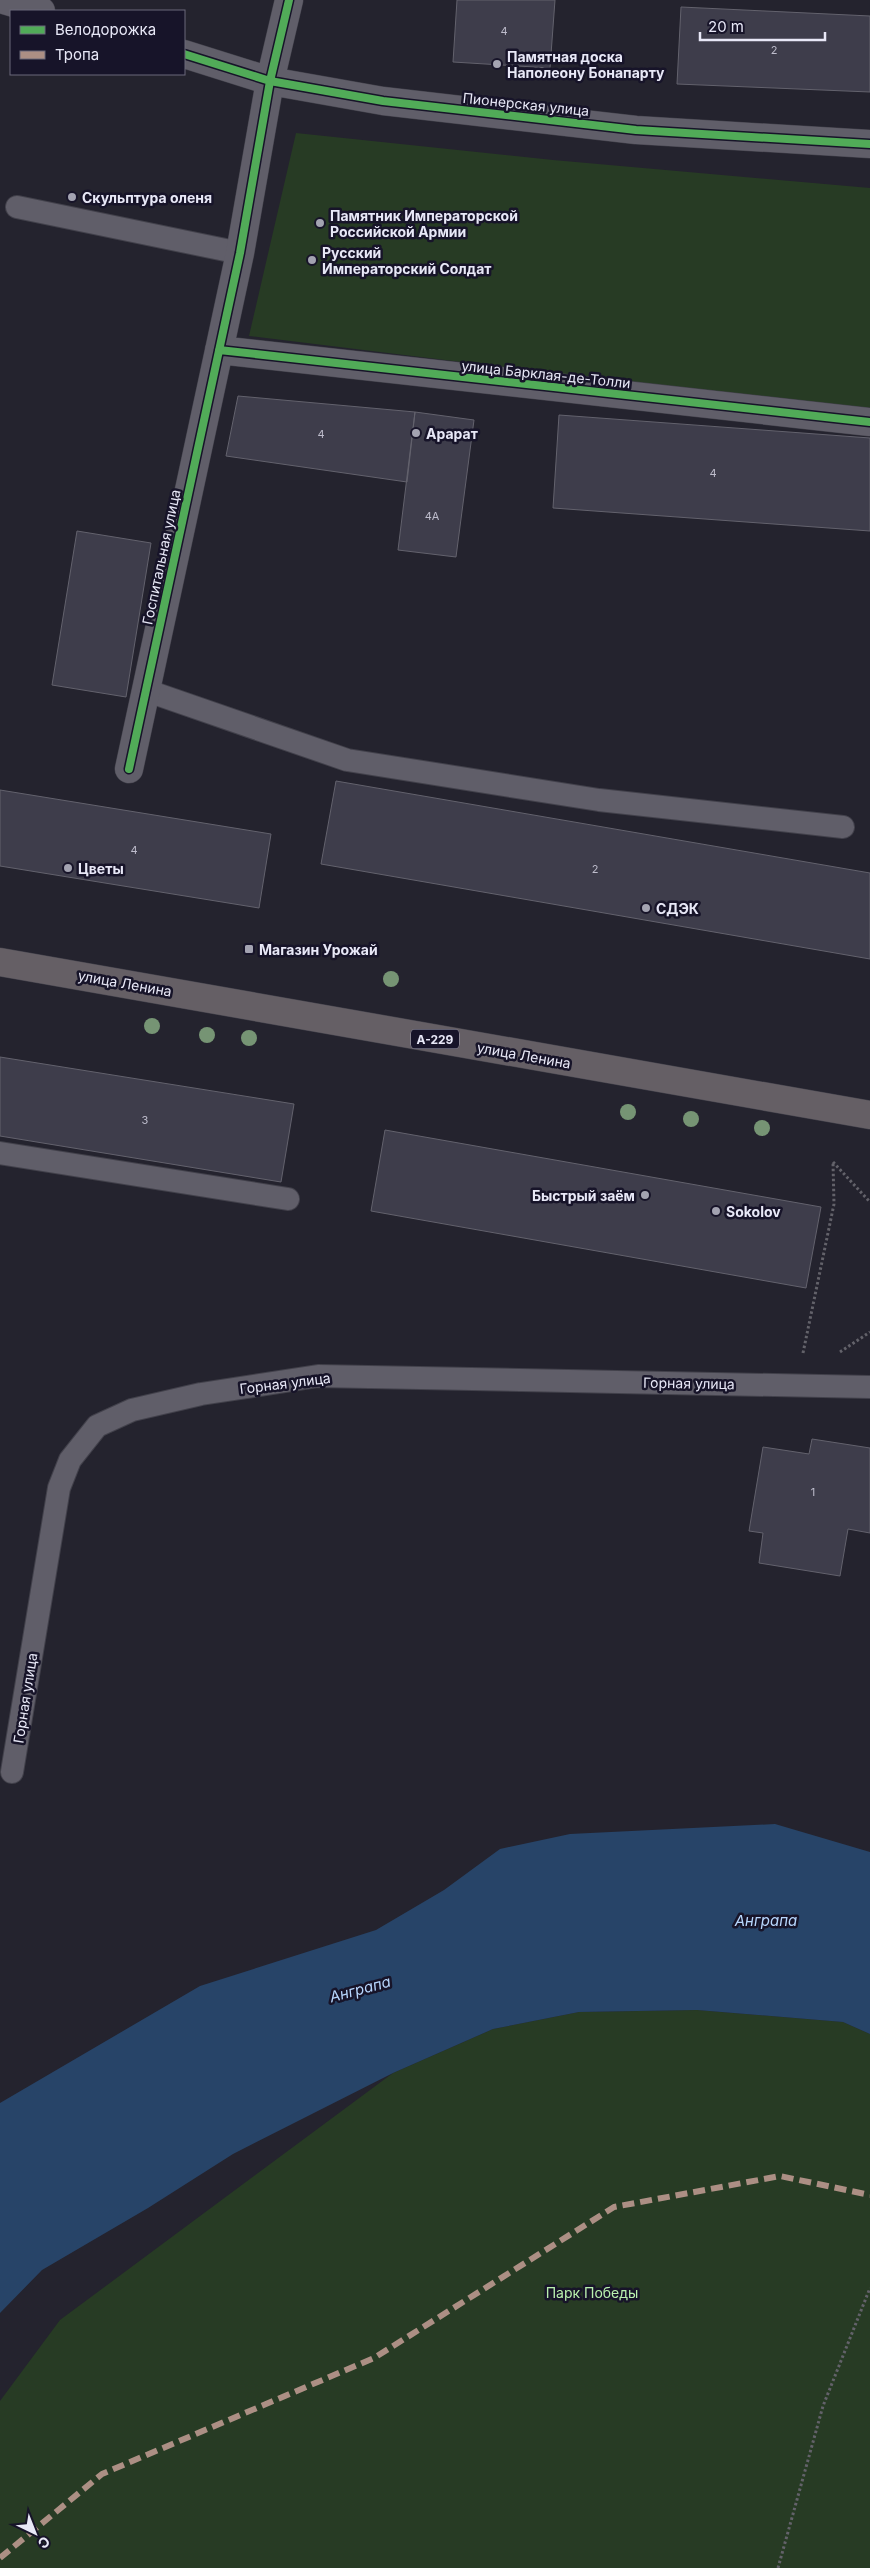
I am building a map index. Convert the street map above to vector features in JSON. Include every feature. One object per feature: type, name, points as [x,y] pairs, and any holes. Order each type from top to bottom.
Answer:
[{"type":"main road","name":"улица Ленина","points":[[0,962],[870,1115]]},
{"type":"street","points":[[4,0],[38,10]]},
{"type":"street","name":"Госпитальная улица","points":[[129,769],[240,253],[270,81],[289,0]]},
{"type":"street","name":"Пионерская улица","points":[[185,54],[270,81],[383,101],[626,128],[870,144]]},
{"type":"street","name":"улица Барклая-де-Толли","points":[[218,350],[870,422]]},
{"type":"lane","points":[[17,207],[240,253]]},
{"type":"lane","points":[[145,690],[347,760],[599,800],[843,827]]},
{"type":"lane","points":[[0,1153],[288,1199]]},
{"type":"lane","name":"Горная улица","points":[[12,1772],[60,1488],[70,1460],[97,1426],[132,1410],[201,1394],[318,1376],[870,1387]]},
{"type":"path","points":[[801,1362],[834,1204],[833,1162],[870,1202]]},
{"type":"path","points":[[832,1358],[870,1332]]},
{"type":"path","points":[[778,2568],[823,2406],[870,2288]]},
{"type":"green space","points":[[296,133],[553,160],[870,188],[870,408],[722,394],[249,336]]},
{"type":"green space","name":"Парк Победы","points":[[697,2010],[843,2022],[870,2034],[870,2568],[0,2568],[0,2401],[60,2320],[393,2073],[493,2029],[579,2012]]},
{"type":"water","name":"Анграпа","points":[[775,1824],[870,1852],[870,2034],[843,2022],[697,2010],[579,2012],[493,2029],[393,2073],[233,2154],[148,2208],[42,2270],[0,2313],[0,2103],[200,1986],[376,1930],[444,1890],[500,1849],[570,1834]]},
{"type":"building","points":[[457,0],[555,0],[550,68],[453,62]]},
{"type":"building","points":[[681,7],[870,16],[870,92],[677,84]]},
{"type":"building","points":[[238,396],[415,412],[407,482],[226,456]]},
{"type":"building","points":[[415,412],[474,420],[456,557],[398,550]]},
{"type":"building","points":[[559,415],[870,438],[870,531],[553,508]]},
{"type":"building","points":[[77,531],[151,543],[126,697],[52,685]]},
{"type":"building","points":[[336,781],[870,873],[870,959],[321,864]]},
{"type":"building","points":[[0,790],[271,834],[259,908],[0,866]]},
{"type":"building","points":[[0,1057],[294,1104],[281,1182],[0,1136]]},
{"type":"building","points":[[385,1130],[821,1207],[806,1288],[371,1211]]},
{"type":"building","points":[[812,1439],[870,1448],[870,1533],[848,1529],[840,1576],[759,1563],[763,1533],[749,1531],[763,1447],[809,1454]]},
{"type":"marked path","points":[[0,2558],[102,2474],[374,2358],[614,2207],[780,2176],[870,2195]]},
{"type":"cycle path","points":[[129,769],[240,253],[270,81],[289,0]]},
{"type":"cycle path","points":[[185,54],[270,81],[383,101],[636,130],[870,144]]},
{"type":"cycle path","points":[[219,350],[870,422]]},
{"type":"place","name":"Памятная доска Наполеону Бонапарту","points":[[497,64]]},
{"type":"place","name":"Скульптура оленя","points":[[72,197]]},
{"type":"place","name":"Памятник Императорской Российской Армии","points":[[320,223]]},
{"type":"place","name":"Русский Императорский Солдат","points":[[312,260]]},
{"type":"place","name":"Арарат","points":[[416,433]]},
{"type":"place","name":"Цветы","points":[[68,868]]},
{"type":"place","name":"СДЭК","points":[[646,908]]},
{"type":"place","name":"Магазин Урожай","points":[[249,949]]},
{"type":"place","name":"Быстрый заём","points":[[645,1195]]},
{"type":"place","name":"Sokolov","points":[[716,1211]]}]
